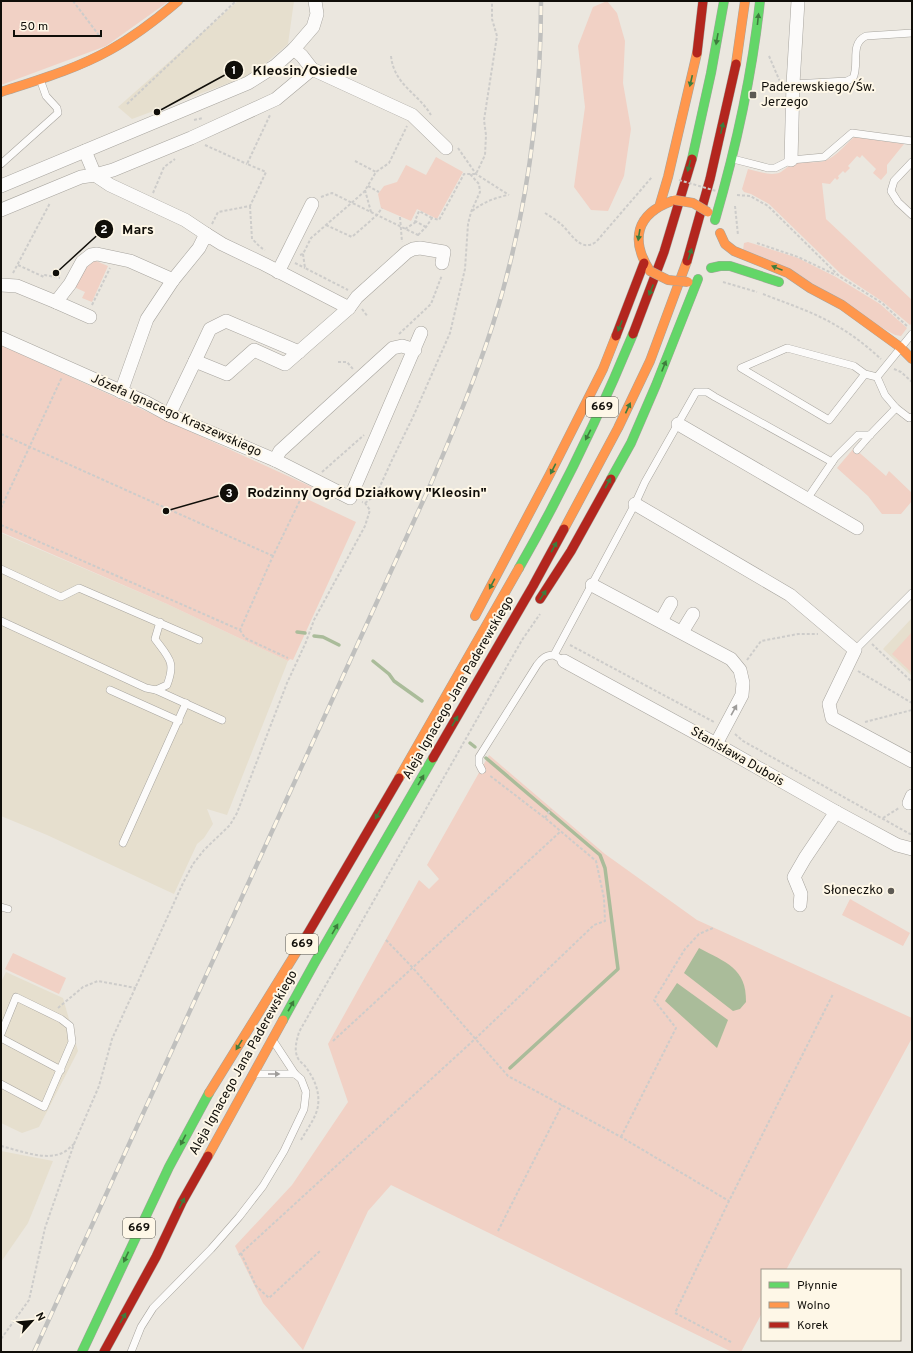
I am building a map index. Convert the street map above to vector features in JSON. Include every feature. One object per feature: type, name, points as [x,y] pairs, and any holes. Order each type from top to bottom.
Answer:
[{"type":"main road","points":[[1,92],[83,63],[110,50],[150,24],[178,1]]},
{"type":"main road","points":[[660,204],[696,60],[703,1]]},
{"type":"main road","name":"Aleja Ignacego Jana Paderewskiego","points":[[82,1352],[165,1174],[201,1106],[288,968],[398,780],[542,528],[595,421],[624,357],[653,285],[673,225],[702,113],[724,1]]},
{"type":"main road","name":"Aleja Ignacego Jana Paderewskiego","points":[[104,1352],[156,1257],[182,1202],[315,962],[561,535],[618,428],[650,361],[691,250],[710,179],[738,52],[745,1]]},
{"type":"main road","points":[[715,220],[732,159],[754,52],[760,1]]},
{"type":"main road","points":[[720,232],[718,254],[711,268],[698,279],[688,282],[678,283],[658,277],[650,271],[639,253],[639,230],[651,211],[660,204],[675,200],[690,201],[700,205],[715,220],[720,232],[725,244],[734,252],[788,273],[810,288],[842,305],[900,347],[912,359]]},
{"type":"main road","points":[[471,624],[603,369],[644,263]]},
{"type":"main road","points":[[711,268],[730,266],[788,285],[810,288]]},
{"type":"main road","points":[[539,608],[630,443],[656,385],[698,279]]},
{"type":"main road","points":[[428,767],[456,738]]},
{"type":"main road","points":[[398,780],[408,745]]},
{"type":"street","points":[[1,186],[248,83],[275,66],[294,49],[313,27],[317,14],[315,1]]},
{"type":"street","points":[[791,160],[787,84],[798,1]]},
{"type":"street","points":[[294,49],[312,68],[412,116],[446,148]]},
{"type":"street","points":[[1,210],[81,177],[113,170],[191,138],[276,99],[312,68]]},
{"type":"street","points":[[85,151],[95,175],[110,185],[185,220],[222,244],[349,308]]},
{"type":"street","points":[[278,272],[287,259],[312,204]]},
{"type":"street","points":[[121,392],[148,319],[173,280],[199,248],[206,234]]},
{"type":"street","points":[[195,360],[227,374],[254,350],[285,364],[349,308],[357,297],[402,255],[413,249],[420,248],[444,252],[442,263]]},
{"type":"street","points":[[56,302],[70,284],[82,262],[91,255],[97,254],[130,261],[173,280]]},
{"type":"street","points":[[4,285],[23,288],[89,317]]},
{"type":"street","points":[[169,415],[210,329],[226,321],[299,352]]},
{"type":"street","points":[[350,498],[415,350],[421,333]]},
{"type":"street","name":"Józefa Ignacego Kraszewskiego","points":[[1,338],[145,402],[169,415],[275,460],[350,498]]},
{"type":"street","points":[[275,460],[280,451],[393,348],[402,346],[415,350]]},
{"type":"street","points":[[678,424],[857,528]]},
{"type":"street","points":[[635,504],[790,596],[855,650],[829,704],[832,718],[912,761]]},
{"type":"street","points":[[592,585],[731,659],[740,670],[743,683],[742,695],[716,744]]},
{"type":"street","points":[[661,621],[671,603]]},
{"type":"street","points":[[682,632],[693,614]]},
{"type":"street","name":"Stanisława Dubois","points":[[559,658],[836,812],[897,845],[912,849]]},
{"type":"street","points":[[800,905],[801,894],[794,877],[836,812]]},
{"type":"lane","points":[[787,84],[847,81],[853,78],[856,72],[856,46],[860,39],[866,36],[912,33]]},
{"type":"lane","points":[[1,164],[58,113],[57,108],[46,96],[40,79]]},
{"type":"lane","points":[[732,159],[768,168],[775,168],[791,160],[824,157],[832,152],[852,133],[912,141]]},
{"type":"lane","points":[[912,162],[894,181],[891,191],[898,202],[912,215]]},
{"type":"lane","points":[[877,377],[912,334]]},
{"type":"lane","points":[[864,374],[829,420],[740,368],[787,348],[854,366],[864,374],[877,377]]},
{"type":"lane","points":[[877,377],[886,395],[896,408],[909,418],[912,417]]},
{"type":"lane","points":[[482,770],[479,764],[479,758],[533,672],[544,657],[550,655],[559,658],[592,585],[645,482],[696,392],[707,392],[832,462]]},
{"type":"lane","points":[[857,450],[896,408]]},
{"type":"lane","points":[[807,499],[832,462],[858,435],[870,435]]},
{"type":"lane","points":[[1,569],[61,597],[79,588],[199,640]]},
{"type":"lane","points":[[855,650],[912,593]]},
{"type":"lane","points":[[1,621],[146,688],[156,690],[222,720]]},
{"type":"lane","points":[[156,690],[167,685],[172,674],[172,664],[155,639],[160,622]]},
{"type":"lane","points":[[110,690],[179,721]]},
{"type":"lane","points":[[123,843],[186,704]]},
{"type":"lane","points":[[1,1034],[16,997],[61,1018],[70,1026],[72,1042],[44,1106],[1,1084]]},
{"type":"lane","points":[[1,1038],[61,1070]]},
{"type":"lane","points":[[131,1352],[141,1327],[153,1308],[211,1249],[239,1217],[263,1186],[284,1151],[304,1109],[306,1092],[301,1079],[295,1074],[272,1040]]},
{"type":"lane","points":[[253,1074],[295,1074]]},
{"type":"path","points":[[73,1],[110,50]]},
{"type":"path","points":[[127,104],[236,1]]},
{"type":"path","points":[[417,222],[415,221],[419,211],[439,220],[464,174],[476,174],[485,155],[486,136],[484,120],[497,36],[492,19],[492,1]]},
{"type":"path","points":[[768,55],[787,84]]},
{"type":"path","points":[[761,84],[787,84]]},
{"type":"path","points":[[248,164],[276,99]]},
{"type":"path","points":[[305,268],[303,254],[310,238],[353,202],[365,190],[376,172],[389,163],[412,116]]},
{"type":"path","points":[[199,142],[266,172],[250,206],[252,239],[258,246],[270,253],[264,264]]},
{"type":"path","points":[[148,203],[164,167],[180,155]]},
{"type":"path","points":[[355,161],[376,172]]},
{"type":"path","points":[[545,213],[563,226],[574,239],[587,246],[592,245],[655,173]]},
{"type":"path","points":[[365,503],[376,495],[413,417],[450,333],[465,269],[468,224],[471,212],[480,192],[479,184],[470,174]]},
{"type":"path","points":[[679,180],[716,191]]},
{"type":"path","points":[[368,186],[379,192]]},
{"type":"path","points":[[365,190],[371,212]]},
{"type":"path","points":[[312,204],[316,199],[332,193],[418,235]]},
{"type":"path","points":[[471,212],[481,204],[492,199],[509,195]]},
{"type":"path","points":[[737,195],[750,196],[768,206],[838,276]]},
{"type":"path","points":[[4,285],[18,265],[48,205],[54,199]]},
{"type":"path","points":[[206,234],[218,212],[250,206]]},
{"type":"path","points":[[326,225],[352,237],[377,215],[382,208]]},
{"type":"path","points":[[400,216],[402,227],[402,247]]},
{"type":"path","points":[[412,239],[426,227],[432,218]]},
{"type":"path","points":[[417,222],[426,227]]},
{"type":"path","points":[[405,228],[417,222]]},
{"type":"path","points":[[753,241],[798,257],[838,276],[882,303],[912,330]]},
{"type":"path","points":[[287,259],[303,254]]},
{"type":"path","points":[[89,317],[115,258]]},
{"type":"path","points":[[287,259],[353,293],[349,308]]},
{"type":"path","points":[[398,336],[431,304],[443,273],[444,265],[442,263]]},
{"type":"path","points":[[18,265],[44,277],[45,275],[59,278],[75,275]]},
{"type":"path","points":[[718,282],[722,281],[761,293],[802,309],[836,325],[868,348],[892,368],[901,372],[912,382]]},
{"type":"path","points":[[338,362],[347,362],[355,372]]},
{"type":"path","points":[[1,508],[66,367]]},
{"type":"path","points":[[1,434],[273,556]]},
{"type":"path","points":[[326,468],[365,434]]},
{"type":"path","points":[[240,630],[310,477]]},
{"type":"path","points":[[1,1339],[29,1300],[45,1228],[74,1144],[99,1086],[112,1039],[193,864],[204,850],[230,825],[237,813],[287,683],[306,642],[314,620],[365,526],[370,510],[365,503],[350,498]]},
{"type":"path","points":[[1,525],[240,630],[245,638],[288,658]]},
{"type":"path","points":[[299,1143],[315,1115],[318,1106],[316,1084],[312,1075],[297,1057],[296,1047],[299,1032],[539,608]]},
{"type":"path","points":[[740,670],[761,641],[798,634],[834,633]]},
{"type":"path","points":[[866,639],[912,682]]},
{"type":"path","points":[[848,665],[912,703]]},
{"type":"path","points":[[847,726],[912,710]]},
{"type":"path","points":[[320,1251],[269,1298],[256,1286],[240,1254],[474,1039],[594,925],[605,921],[604,898],[596,861],[545,818],[482,770]]},
{"type":"path","points":[[884,818],[910,799]]},
{"type":"path","points":[[545,818],[551,809]]},
{"type":"path","points":[[902,829],[910,834],[912,833]]},
{"type":"path","points":[[333,1041],[561,831]]},
{"type":"path","points":[[620,1137],[676,1028],[654,1000],[685,949],[699,934],[713,928]]},
{"type":"path","points":[[386,940],[413,968],[508,1076],[620,1137],[729,1200]]},
{"type":"path","points":[[51,1014],[83,987],[98,981],[136,988]]},
{"type":"path","points":[[731,1342],[675,1313],[729,1200],[833,994]]},
{"type":"path","points":[[498,1231],[562,1105]]},
{"type":"path","points":[[1,1146],[36,1155],[50,1156],[63,1153],[74,1144]]},
{"type":"shaded area","points":[[1,1],[169,1],[106,46],[1,85]]},
{"type":"shaded area","points":[[238,1],[294,1],[288,44],[253,74],[132,119],[118,107]]},
{"type":"shaded area","points":[[607,1],[617,13],[625,41],[623,83],[631,129],[624,176],[608,211],[591,210],[574,187],[585,107],[578,46],[593,7]]},
{"type":"shaded area","points":[[854,137],[904,144],[887,165],[887,173],[881,180],[873,173],[876,169],[862,155],[860,158],[857,156],[848,166],[850,168],[845,173],[843,171],[838,176],[839,178],[837,180],[835,178],[830,184],[822,183],[826,219],[912,300],[912,323],[910,325],[883,302],[841,274],[769,204],[751,194],[744,192],[742,189],[748,169],[773,174],[781,172],[789,166],[797,163],[824,161],[834,156]]},
{"type":"shaded area","points":[[436,157],[463,172],[437,219],[417,209],[411,221],[381,208],[378,194],[384,186],[397,182],[406,165],[426,175]]},
{"type":"shaded area","points":[[748,242],[798,258],[836,277],[880,304],[907,328],[901,336],[895,335],[743,250],[744,243]]},
{"type":"shaded area","points":[[96,261],[108,266],[92,302],[82,298],[85,292],[74,287],[85,265]]},
{"type":"shaded area","points":[[1,345],[312,487],[307,499],[356,522],[293,660],[290,659],[288,661],[167,604],[1,532]]},
{"type":"shaded area","points":[[854,448],[886,476],[889,471],[912,493],[912,501],[901,514],[882,514],[868,496],[837,468]]},
{"type":"shaded area","points":[[1,533],[167,604],[288,661],[227,815],[207,809],[213,824],[204,838],[197,844],[174,894],[47,835],[1,816]]},
{"type":"shaded area","points":[[912,618],[912,676],[883,649]]},
{"type":"shaded area","points":[[912,632],[912,673],[892,654]]},
{"type":"shaded area","points":[[489,755],[605,854],[697,920],[912,1018],[912,1038],[787,1269],[761,1269],[761,1315],[741,1352],[732,1352],[391,1185],[368,1211],[303,1350],[263,1303],[235,1246],[292,1185],[348,1102],[328,1044],[419,880],[429,889],[439,879],[427,865]]},
{"type":"shaded area","points":[[850,899],[910,933],[903,946],[842,915]]},
{"type":"shaded area","points":[[699,948],[726,962],[733,968],[743,981],[746,1002],[740,1009],[733,1011],[684,973]]},
{"type":"shaded area","points":[[13,953],[66,978],[59,994],[5,969]]},
{"type":"shaded area","points":[[6,972],[63,998],[78,1051],[39,1127],[22,1133],[1,1123],[1,982]]},
{"type":"shaded area","points":[[677,983],[728,1020],[717,1048],[665,1001]]},
{"type":"shaded area","points":[[1,1151],[53,1161],[28,1223],[1,1262]]},
{"type":"waterway","points":[[297,632],[305,633]]},
{"type":"waterway","points":[[314,636],[323,637],[339,645]]},
{"type":"waterway","points":[[373,661],[389,674],[394,681],[422,701]]},
{"type":"waterway","points":[[470,743],[475,747]]},
{"type":"waterway","points":[[486,758],[600,855],[605,868],[618,969],[510,1068]]},
{"type":"railway","points":[[34,1352],[429,488],[479,366],[505,284],[523,204],[535,123],[541,1]]},
{"type":"traffic: fast","points":[[692,159],[711,73],[724,1]]},
{"type":"traffic: fast","points":[[715,220],[730,166],[748,84],[760,1]]},
{"type":"traffic: fast","points":[[711,268],[730,266],[779,282]]},
{"type":"traffic: fast","points":[[611,479],[631,443],[656,385],[698,279]]},
{"type":"traffic: fast","points":[[519,568],[580,453],[633,334]]},
{"type":"traffic: fast","points":[[283,1020],[433,758]]},
{"type":"traffic: fast","points":[[82,1352],[169,1167],[209,1093]]},
{"type":"traffic: slow","points":[[1,92],[57,74],[97,57],[137,33],[178,1]]},
{"type":"traffic: slow","points":[[736,64],[745,1]]},
{"type":"traffic: slow","points":[[660,204],[668,177],[697,53]]},
{"type":"traffic: slow","points":[[675,200],[693,203],[708,212]]},
{"type":"traffic: slow","points":[[650,271],[640,249],[640,229],[644,221],[651,213],[660,206],[672,201]]},
{"type":"traffic: slow","points":[[720,233],[725,244],[734,251],[788,273],[810,288],[842,305],[900,347],[912,359]]},
{"type":"traffic: slow","points":[[564,529],[618,428],[650,361],[687,261]]},
{"type":"traffic: slow","points":[[650,271],[668,280],[688,282]]},
{"type":"traffic: slow","points":[[475,616],[550,474],[603,369],[616,336]]},
{"type":"traffic: slow","points":[[399,778],[519,568]]},
{"type":"traffic: slow","points":[[209,1093],[307,935]]},
{"type":"traffic: slow","points":[[208,1156],[283,1020]]},
{"type":"traffic: jam","points":[[697,53],[703,1]]},
{"type":"traffic: jam","points":[[687,261],[710,179],[736,64]]},
{"type":"traffic: jam","points":[[633,334],[664,252],[692,159]]},
{"type":"traffic: jam","points":[[616,336],[644,263]]},
{"type":"traffic: jam","points":[[540,599],[571,551],[611,479]]},
{"type":"traffic: jam","points":[[433,758],[533,586],[564,529]]},
{"type":"traffic: jam","points":[[307,935],[399,778]]},
{"type":"traffic: jam","points":[[104,1352],[156,1257],[182,1202],[208,1156]]},
{"type":"place","name":"Paderewskiego/Św. Jerzego","points":[[753,95]]},
{"type":"place","name":"Kleosin/Osiedle","points":[[157,112]]},
{"type":"place","name":"Mars","points":[[56,273]]},
{"type":"place","name":"Rodzinny Ogród Działkowy \"Kleosin\"","points":[[166,511]]},
{"type":"place","name":"Słoneczko","points":[[891,891]]}]
